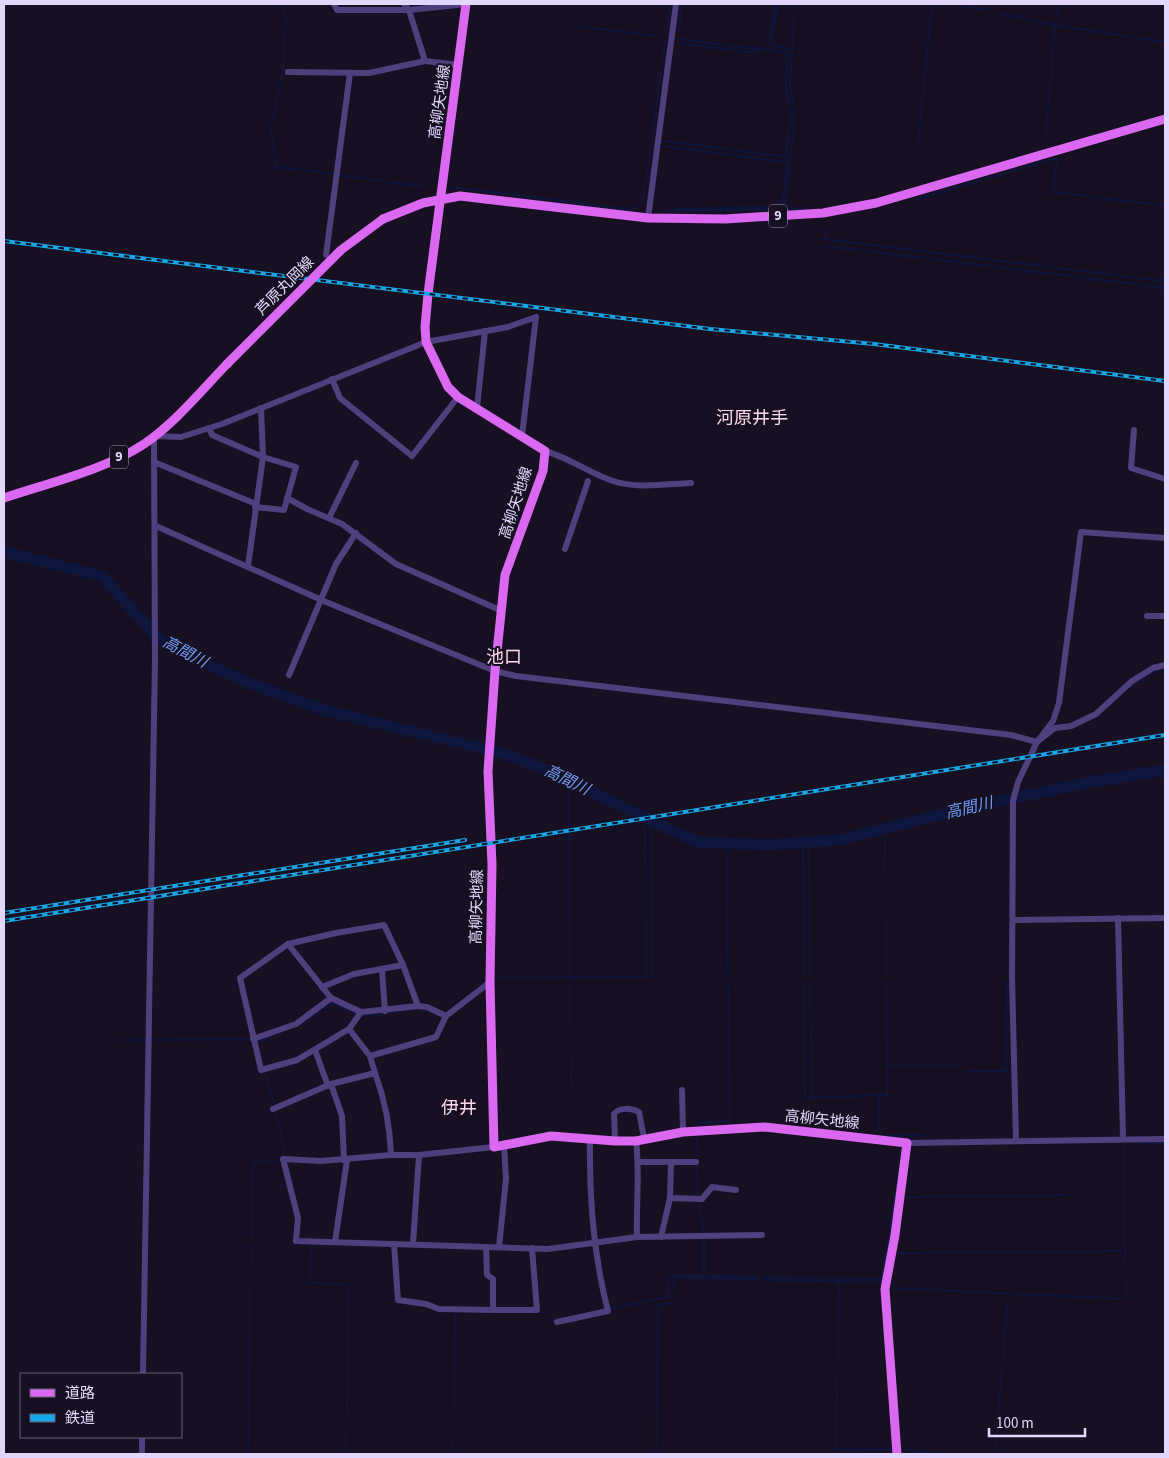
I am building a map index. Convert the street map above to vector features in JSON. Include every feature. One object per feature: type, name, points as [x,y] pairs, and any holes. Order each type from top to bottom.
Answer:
[{"type":"main road","name":"高柳矢地線","points":[[466,4],[428,294],[425,327],[426,342],[443,378],[458,397],[545,452],[543,471],[505,575],[491,723],[488,771],[492,865],[490,982],[494,1147],[551,1136],[615,1142],[640,1140],[683,1132],[765,1127],[907,1143]]},
{"type":"main road","name":"9","points":[[441,198],[482,197],[648,218],[725,219],[834,212],[876,204],[1165,119]]},
{"type":"main road","name":"芦原丸岡線","points":[[154,436],[341,250],[383,219],[414,206],[441,198]]},
{"type":"main road","name":"9","points":[[4,498],[112,460],[135,450],[154,436]]},
{"type":"main road","points":[[897,1454],[884,1289],[895,1235],[907,1143]]},
{"type":"street","points":[[334,4],[337,10],[466,4]]},
{"type":"street","points":[[648,218],[676,4]]},
{"type":"street","points":[[406,7],[425,62]]},
{"type":"street","points":[[288,72],[369,73],[425,62],[459,65]]},
{"type":"street","points":[[326,255],[350,73]]},
{"type":"street","points":[[143,1373],[156,526],[154,436],[181,437],[261,408],[426,342],[508,327],[536,317],[522,436]]},
{"type":"street","points":[[477,408],[485,331]]},
{"type":"street","points":[[332,379],[340,398],[412,456],[458,397]]},
{"type":"street","points":[[248,566],[263,457],[261,408]]},
{"type":"street","points":[[154,462],[256,506],[284,510],[296,467],[263,457],[212,435],[209,428]]},
{"type":"street","points":[[1134,430],[1131,468],[1165,479]]},
{"type":"street","points":[[545,452],[566,457],[613,481],[637,486],[691,483]]},
{"type":"street","points":[[330,518],[356,463]]},
{"type":"street","points":[[565,549],[588,480]]},
{"type":"street","points":[[287,498],[307,509],[330,518],[356,533],[396,564],[502,611]]},
{"type":"street","points":[[156,526],[321,599],[495,671],[871,719],[1011,734],[1037,742]]},
{"type":"street","points":[[1016,1140],[1012,978],[1014,920],[1012,807],[1018,782],[1037,742],[1053,721],[1060,703],[1082,532],[1165,538]]},
{"type":"street","points":[[289,675],[336,564],[356,533]]},
{"type":"street","points":[[1147,616],[1165,616]]},
{"type":"street","points":[[1037,742],[1055,728],[1072,726],[1096,714],[1132,681],[1153,668],[1165,665]]},
{"type":"street","points":[[1118,918],[1123,1139]]},
{"type":"street","points":[[1014,920],[1165,918]]},
{"type":"street","points":[[361,1012],[349,1029],[315,1050],[297,1060],[261,1070],[240,978],[288,944],[384,925],[403,965],[418,1006]]},
{"type":"street","points":[[288,944],[331,998],[361,1012],[385,1011],[418,1006],[427,1007],[446,1016]]},
{"type":"street","points":[[322,987],[354,974],[403,965]]},
{"type":"street","points":[[382,970],[385,1011]]},
{"type":"street","points":[[370,1056],[436,1037],[446,1016],[490,982]]},
{"type":"street","points":[[253,1039],[296,1024],[331,998]]},
{"type":"street","points":[[349,1029],[370,1056],[385,1100],[390,1126],[391,1155]]},
{"type":"street","points":[[315,1050],[342,1116],[346,1160],[335,1242]]},
{"type":"street","points":[[273,1108],[329,1085],[375,1073]]},
{"type":"street","points":[[682,1090],[683,1132]]},
{"type":"street","points":[[615,1142],[614,1114],[622,1109],[634,1109],[639,1112],[640,1140],[636,1205],[637,1237]]},
{"type":"street","points":[[557,1322],[608,1311],[598,1274],[594,1243],[589,1189],[590,1139]]},
{"type":"street","points":[[907,1143],[1165,1139]]},
{"type":"street","points":[[499,1247],[506,1179],[504,1144]]},
{"type":"street","points":[[494,1147],[346,1160],[321,1161],[283,1158],[298,1218],[296,1241],[548,1249],[637,1237],[762,1235]]},
{"type":"street","points":[[412,1244],[419,1155]]},
{"type":"street","points":[[639,1162],[696,1162]]},
{"type":"street","points":[[661,1237],[670,1198],[671,1162]]},
{"type":"street","points":[[670,1198],[702,1198],[712,1187],[736,1190]]},
{"type":"street","points":[[394,1244],[398,1300],[426,1304],[438,1309],[537,1310],[532,1248]]},
{"type":"street","points":[[486,1246],[486,1271],[487,1275],[493,1279],[493,1310]]},
{"type":"street","points":[[142,1438],[142,1454]]},
{"type":"waterway","points":[[281,4],[286,18],[283,69],[271,128],[276,167],[332,174]]},
{"type":"waterway","points":[[667,29],[670,4]]},
{"type":"waterway","points":[[679,31],[682,4]]},
{"type":"waterway","points":[[766,42],[771,35],[775,4]]},
{"type":"waterway","points":[[778,4],[770,44],[788,49]]},
{"type":"waterway","points":[[793,103],[790,86],[795,4]]},
{"type":"waterway","points":[[918,144],[932,4]]},
{"type":"waterway","points":[[959,4],[990,11]]},
{"type":"waterway","points":[[1057,16],[1059,4]]},
{"type":"waterway","points":[[998,13],[1055,25]]},
{"type":"waterway","points":[[1045,144],[1055,25],[1165,42]]},
{"type":"waterway","points":[[580,26],[656,36]]},
{"type":"waterway","points":[[680,39],[756,49],[762,46]]},
{"type":"waterway","points":[[450,187],[632,210],[642,201],[644,196],[665,41]]},
{"type":"waterway","points":[[665,141],[786,157],[791,117],[786,85],[788,55],[766,48],[756,52],[748,52],[678,43]]},
{"type":"waterway","points":[[793,109],[795,119],[784,209],[805,208]]},
{"type":"waterway","points":[[664,146],[784,162]]},
{"type":"waterway","points":[[917,199],[1057,158],[1053,192],[1165,206]]},
{"type":"waterway","points":[[675,209],[782,207],[787,163]]},
{"type":"waterway","points":[[339,175],[426,187]]},
{"type":"waterway","points":[[663,211],[784,209]]},
{"type":"waterway","points":[[825,228],[824,239],[1165,281]]},
{"type":"waterway","points":[[825,246],[1165,288]]},
{"type":"waterway","name":"高間川","points":[[4,552],[102,576],[156,636],[176,650],[249,683],[324,710],[502,753],[539,767],[697,842],[768,845],[839,840],[967,808],[1091,782],[1165,770]]},
{"type":"waterway","points":[[1129,688],[1149,674],[1165,668]]},
{"type":"waterway","points":[[569,790],[570,977]]},
{"type":"waterway","points":[[495,978],[646,977],[645,823]]},
{"type":"waterway","points":[[651,825],[652,977]]},
{"type":"waterway","points":[[885,836],[886,974]]},
{"type":"waterway","points":[[728,975],[727,856],[730,845]]},
{"type":"waterway","points":[[803,849],[804,976]]},
{"type":"waterway","points":[[809,849],[810,975]]},
{"type":"waterway","points":[[886,981],[887,1066],[960,1066]]},
{"type":"waterway","points":[[971,1071],[1006,1071],[1007,981]]},
{"type":"waterway","points":[[698,1123],[730,1121],[728,982]]},
{"type":"waterway","points":[[804,982],[805,1098],[812,1098]]},
{"type":"waterway","points":[[810,982],[812,1098],[879,1095]]},
{"type":"waterway","points":[[570,984],[571,1088]]},
{"type":"waterway","points":[[307,1020],[333,1003],[355,1014]]},
{"type":"waterway","points":[[362,1016],[417,1009]]},
{"type":"waterway","points":[[424,1010],[433,1013]]},
{"type":"waterway","points":[[299,1025],[304,1022]]},
{"type":"waterway","points":[[258,1042],[276,1034]]},
{"type":"waterway","points":[[155,1040],[246,1039]]},
{"type":"waterway","points":[[124,1040],[144,1040]]},
{"type":"waterway","points":[[887,1066],[887,1095],[879,1095],[880,1136],[924,1135]]},
{"type":"waterway","points":[[265,1072],[274,1104]]},
{"type":"waterway","points":[[276,1111],[285,1152]]},
{"type":"waterway","points":[[697,1135],[698,1159]]},
{"type":"waterway","points":[[1140,1143],[1165,1143]]},
{"type":"waterway","points":[[1124,1144],[1125,1251]]},
{"type":"waterway","points":[[252,1236],[253,1162],[277,1162]]},
{"type":"waterway","points":[[288,1163],[292,1183]]},
{"type":"waterway","points":[[697,1164],[698,1196]]},
{"type":"waterway","points":[[890,1227],[899,1172]]},
{"type":"waterway","points":[[907,1197],[1067,1195]]},
{"type":"waterway","points":[[698,1202],[704,1232]]},
{"type":"waterway","points":[[672,1293],[674,1278],[704,1278],[704,1240]]},
{"type":"waterway","points":[[766,1280],[881,1282],[888,1241]]},
{"type":"waterway","points":[[248,1454],[251,1244]]},
{"type":"waterway","points":[[300,1244],[311,1245],[310,1283],[349,1284],[346,1454]]},
{"type":"waterway","points":[[899,1253],[1121,1251]]},
{"type":"waterway","points":[[894,1288],[1124,1299],[1126,1295],[1125,1251]]},
{"type":"waterway","points":[[610,1309],[668,1297],[669,1278],[673,1275],[701,1276]]},
{"type":"waterway","points":[[708,1276],[758,1277]]},
{"type":"waterway","points":[[765,1277],[880,1279]]},
{"type":"waterway","points":[[704,1278],[757,1279]]},
{"type":"waterway","points":[[836,1454],[839,1281]]},
{"type":"waterway","points":[[995,1454],[1008,1299]]},
{"type":"waterway","points":[[656,1454],[658,1305],[671,1303]]},
{"type":"waterway","points":[[453,1454],[455,1314]]},
{"type":"waterway","points":[[546,1314],[550,1321],[556,1320]]},
{"type":"waterway","points":[[836,1449],[892,1450]]},
{"type":"waterway","points":[[905,1450],[943,1454]]},
{"type":"railway","points":[[4,241],[710,329],[874,344],[1165,381]]},
{"type":"railway","points":[[4,921],[1165,735]]},
{"type":"railway","points":[[4,913],[465,840]]},
{"type":"district","name":"河原井手","points":[[752,418]]},
{"type":"district","name":"池口","points":[[504,657]]},
{"type":"district","name":"伊井","points":[[459,1108]]}]
